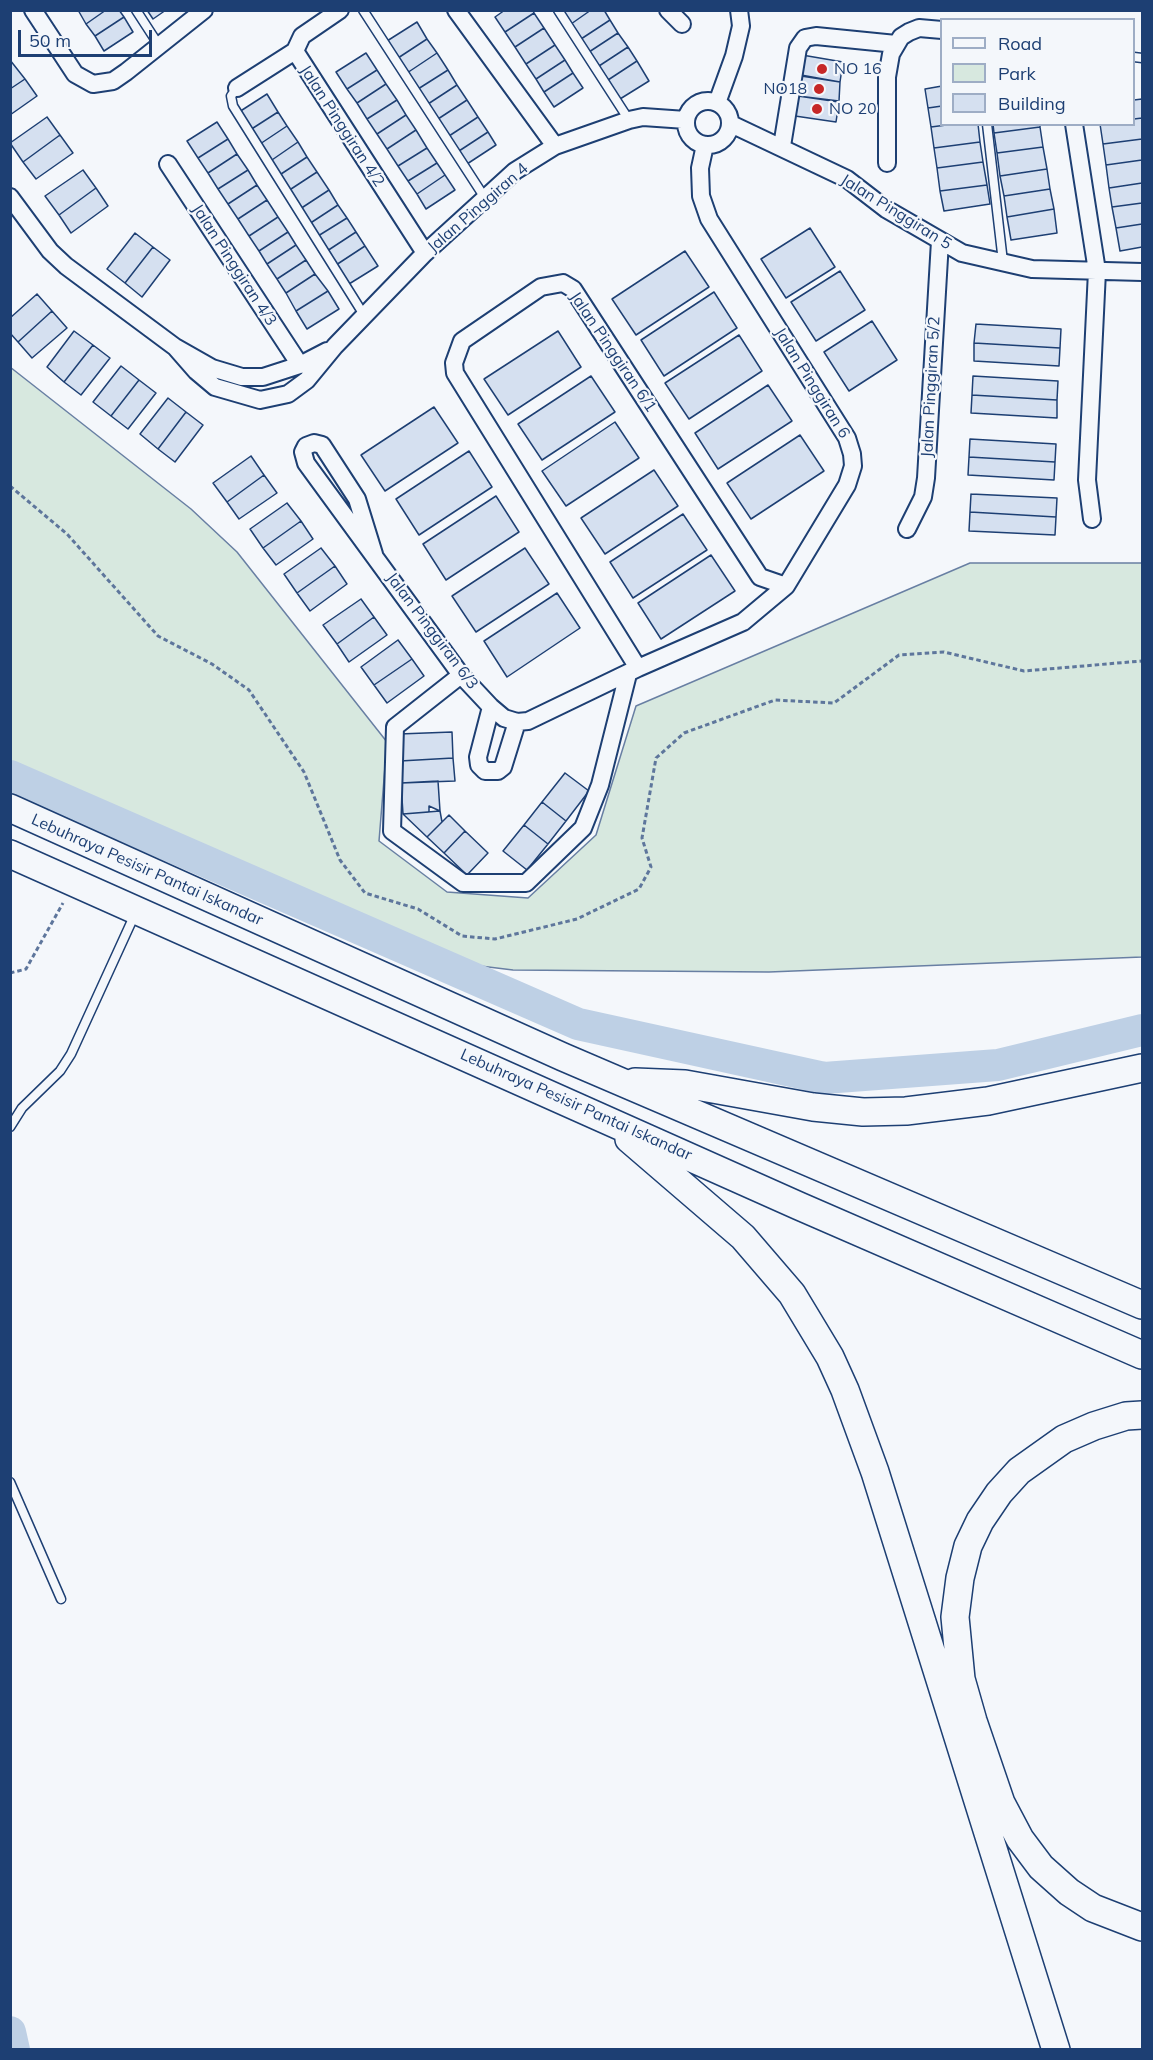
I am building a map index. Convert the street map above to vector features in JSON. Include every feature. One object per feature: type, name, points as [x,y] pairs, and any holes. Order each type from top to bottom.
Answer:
[{"type":"highway","name":"Lebuhraya Pesisir Pantai Iskandar","points":[[10,808],[622,1082],[1143,1305]]},
{"type":"highway","name":"Lebuhraya Pesisir Pantai Iskandar","points":[[10,854],[799,1206],[1143,1355]]},
{"type":"highway","points":[[622,1082],[685,1084],[813,1107],[863,1112],[906,1111],[988,1101],[1143,1068]]},
{"type":"highway","points":[[605,1118],[743,1237],[792,1294],[830,1357],[850,1401],[874,1472],[1056,2049]]},
{"type":"highway","points":[[1143,1415],[1126,1416],[1064,1439],[1019,1470],[999,1493],[980,1521],[968,1546],[960,1578],[955,1617],[961,1679],[973,1721],[1001,1803],[1020,1839],[1041,1867],[1069,1892],[1093,1908],[1143,1927]]},
{"type":"street","points":[[33,10],[75,74],[93,84],[103,84],[120,77],[204,10]]},
{"type":"street","name":"Jalan Pinggiran 4/2","points":[[340,10],[302,36],[295,51],[425,253]]},
{"type":"street","points":[[456,10],[555,146]]},
{"type":"street","points":[[668,10],[682,24]]},
{"type":"street","points":[[717,103],[734,56],[741,26],[739,10]]},
{"type":"street","points":[[887,163],[887,77],[896,44],[901,37],[919,28],[940,30]]},
{"type":"street","points":[[782,146],[798,48],[805,38],[816,36],[896,44]]},
{"type":"street","points":[[237,88],[295,51]]},
{"type":"street","points":[[698,103],[717,103],[727,111],[731,124],[722,140],[705,145],[693,139],[686,126],[686,120],[692,108],[698,103]]},
{"type":"street","name":"Jalan Pinggiran 4","points":[[175,347],[196,371],[215,387],[260,400],[288,394],[307,380],[334,346],[425,253],[515,171],[555,146],[629,120],[643,117],[686,120]]},
{"type":"street","name":"Jalan Pinggiran 5","points":[[731,124],[782,146],[847,179],[886,209],[962,253],[1032,269],[1143,272]]},
{"type":"street","points":[[1074,126],[1097,270],[1087,480],[1092,519]]},
{"type":"street","name":"Jalan Pinggiran 6","points":[[523,721],[743,622],[786,586],[847,485],[853,466],[847,438],[709,219],[701,195],[700,168],[705,145]]},
{"type":"street","name":"Jalan Pinggiran 4/3","points":[[168,164],[300,365]]},
{"type":"street","name":"Jalan Pinggiran 4","points":[[10,197],[50,251],[66,266],[175,347],[212,368],[242,377],[263,377],[300,365],[334,346]]},
{"type":"street","name":"Jalan Pinggiran 5/2","points":[[907,529],[922,498],[926,478],[940,241]]},
{"type":"street","name":"Jalan Pinggiran 6/1","points":[[633,671],[455,373],[454,363],[462,341],[541,287],[552,283],[563,283],[573,289],[760,577],[786,586]]},
{"type":"street","name":"Jalan Pinggiran 6/3","points":[[374,554],[357,499],[322,446],[314,443],[306,446],[303,452],[306,463],[461,675],[504,718],[523,721]]},
{"type":"street","points":[[461,675],[395,727],[392,831],[464,883],[526,883],[583,828],[600,785],[633,671]]},
{"type":"street","points":[[491,707],[478,757],[479,765],[484,771],[498,771],[503,766],[523,721]]},
{"type":"lane","points":[[136,10],[160,47]]},
{"type":"lane","points":[[363,10],[485,198]]},
{"type":"lane","points":[[558,10],[629,120]]},
{"type":"lane","points":[[237,88],[231,96],[233,106],[364,315]]},
{"type":"lane","points":[[987,126],[1003,262]]},
{"type":"lane","points":[[10,1128],[22,1108],[60,1071],[71,1054],[136,910]]},
{"type":"lane","points":[[10,1482],[61,1599]]},
{"type":"path","points":[[10,486],[67,534],[158,636],[212,664],[249,690],[304,772],[340,860],[365,893],[418,909],[462,936],[495,939],[577,919],[639,890],[651,867],[642,838],[656,758],[684,733],[775,700],[834,703],[899,655],[944,652],[1024,670],[1143,661]]},
{"type":"path","points":[[10,974],[26,969],[34,959],[74,882]]},
{"type":"green space","points":[[10,367],[191,509],[237,552],[387,742],[379,841],[447,892],[528,898],[596,835],[636,706],[970,563],[1142,563],[1142,957],[769,972],[513,970],[464,964],[373,930],[11,767]]},
{"type":"building","points":[[78,10],[106,10],[86,24]]},
{"type":"building","points":[[106,10],[119,10],[124,17],[95,36],[86,24]]},
{"type":"building","points":[[147,10],[166,10],[153,19]]},
{"type":"building","points":[[505,10],[533,10],[534,13],[505,32],[495,17]]},
{"type":"building","points":[[562,10],[591,10],[571,24]]},
{"type":"building","points":[[591,10],[604,10],[610,20],[581,39],[571,24]]},
{"type":"building","points":[[534,13],[544,28],[515,47],[505,32]]},
{"type":"building","points":[[124,17],[133,32],[104,51],[95,36]]},
{"type":"building","points":[[610,20],[618,33],[589,52],[581,39]]},
{"type":"building","points":[[417,22],[427,39],[398,58],[387,41]]},
{"type":"building","points":[[544,28],[555,45],[526,64],[515,47]]},
{"type":"building","points":[[618,33],[628,47],[599,66],[589,52]]},
{"type":"building","points":[[427,39],[437,53],[407,73],[398,58]]},
{"type":"building","points":[[555,45],[565,60],[536,79],[526,64]]},
{"type":"building","points":[[628,47],[637,61],[608,80],[599,66]]},
{"type":"building","points":[[366,53],[377,70],[347,89],[336,72]]},
{"type":"building","points":[[437,53],[448,70],[418,89],[407,73]]},
{"type":"building","name":"NO 16","points":[[802,55],[843,62],[840,82],[801,75]]},
{"type":"building","points":[[10,60],[25,79],[10,89]]},
{"type":"building","points":[[565,60],[573,73],[544,92],[536,79]]},
{"type":"building","points":[[637,61],[649,81],[620,99],[608,80]]},
{"type":"building","points":[[377,70],[386,84],[357,103],[347,89]]},
{"type":"building","points":[[448,70],[457,85],[428,104],[418,89]]},
{"type":"building","points":[[573,73],[583,88],[554,107],[544,92]]},
{"type":"building","name":"NO18","points":[[801,76],[840,82],[839,101],[798,96]]},
{"type":"building","points":[[25,79],[37,96],[10,115],[10,89]]},
{"type":"building","points":[[386,84],[397,100],[367,119],[357,103]]},
{"type":"building","points":[[457,85],[467,100],[438,119],[428,104]]},
{"type":"building","points":[[940,86],[940,106],[928,108],[925,89]]},
{"type":"building","points":[[267,94],[278,112],[250,130],[239,112]]},
{"type":"building","name":"NO 20","points":[[798,96],[839,102],[836,122],[795,116]]},
{"type":"building","points":[[1142,99],[1142,118],[1135,119],[1135,100]]},
{"type":"building","points":[[397,100],[406,115],[377,134],[367,119]]},
{"type":"building","points":[[467,100],[478,117],[449,136],[438,119]]},
{"type":"building","points":[[940,106],[940,126],[931,127],[928,108]]},
{"type":"building","points":[[278,112],[287,126],[260,144],[250,130]]},
{"type":"building","points":[[406,115],[416,130],[387,149],[377,134]]},
{"type":"building","points":[[47,117],[60,135],[23,162],[10,143]]},
{"type":"building","points":[[478,117],[488,132],[459,151],[449,136]]},
{"type":"building","points":[[1142,118],[1142,139],[1103,144],[1100,126],[1135,126],[1135,119]]},
{"type":"building","points":[[217,122],[228,139],[198,158],[187,141]]},
{"type":"building","points":[[287,126],[298,142],[269,162],[260,144]]},
{"type":"building","points":[[978,126],[980,142],[934,148],[931,127]]},
{"type":"building","points":[[993,126],[1040,126],[1040,127],[994,133]]},
{"type":"building","points":[[1040,127],[1043,147],[997,153],[994,133]]},
{"type":"building","points":[[416,130],[427,148],[398,166],[387,149]]},
{"type":"building","points":[[488,132],[496,145],[467,164],[459,151]]},
{"type":"building","points":[[60,135],[73,153],[36,179],[23,162]]},
{"type":"building","points":[[228,139],[237,154],[208,173],[198,158]]},
{"type":"building","points":[[1142,139],[1142,160],[1106,165],[1103,144]]},
{"type":"building","points":[[298,142],[307,157],[278,176],[269,162]]},
{"type":"building","points":[[980,142],[983,162],[937,168],[934,148]]},
{"type":"building","points":[[1043,147],[1047,169],[1000,176],[997,153]]},
{"type":"building","points":[[427,148],[437,163],[408,181],[398,166]]},
{"type":"building","points":[[237,154],[248,170],[218,189],[208,173]]},
{"type":"building","points":[[307,157],[317,172],[288,191],[278,176]]},
{"type":"building","points":[[1142,160],[1142,183],[1109,188],[1106,165]]},
{"type":"building","points":[[983,162],[987,185],[940,191],[937,168]]},
{"type":"building","points":[[437,163],[445,175],[417,194],[408,181]]},
{"type":"building","points":[[1047,169],[1050,189],[1004,196],[1000,176]]},
{"type":"building","points":[[83,170],[96,188],[59,215],[45,196]]},
{"type":"building","points":[[248,170],[257,185],[228,204],[218,189]]},
{"type":"building","points":[[317,172],[329,190],[300,209],[288,191]]},
{"type":"building","points":[[445,175],[455,190],[426,209],[417,194]]},
{"type":"building","points":[[1142,183],[1142,203],[1112,207],[1109,188]]},
{"type":"building","points":[[257,185],[267,200],[238,219],[228,204]]},
{"type":"building","points":[[987,185],[990,204],[944,211],[940,191]]},
{"type":"building","points":[[96,188],[108,206],[71,233],[59,215]]},
{"type":"building","points":[[1050,189],[1054,209],[1007,217],[1004,196]]},
{"type":"building","points":[[329,190],[338,205],[309,224],[300,209]]},
{"type":"building","points":[[267,200],[278,217],[249,236],[238,219]]},
{"type":"building","points":[[1142,203],[1142,224],[1116,228],[1112,207]]},
{"type":"building","points":[[338,205],[347,218],[318,236],[309,224]]},
{"type":"building","points":[[1054,209],[1057,233],[1011,240],[1007,217]]},
{"type":"building","points":[[278,217],[288,232],[259,251],[249,236]]},
{"type":"building","points":[[347,218],[356,232],[327,251],[318,236]]},
{"type":"building","points":[[1142,224],[1142,247],[1120,251],[1116,228]]},
{"type":"building","points":[[810,228],[835,267],[786,298],[761,259]]},
{"type":"building","points":[[288,232],[296,245],[267,264],[259,251]]},
{"type":"building","points":[[356,232],[365,246],[336,265],[327,251]]},
{"type":"building","points":[[135,233],[153,247],[125,283],[107,269]]},
{"type":"building","points":[[296,245],[306,260],[277,279],[267,264]]},
{"type":"building","points":[[365,246],[378,266],[349,284],[336,265]]},
{"type":"building","points":[[153,247],[170,260],[142,297],[125,283]]},
{"type":"building","points":[[685,251],[709,287],[636,335],[612,299]]},
{"type":"building","points":[[306,260],[315,274],[286,293],[277,279]]},
{"type":"building","points":[[840,271],[865,310],[816,341],[791,302]]},
{"type":"building","points":[[315,274],[328,291],[296,311],[286,293]]},
{"type":"building","points":[[328,291],[339,309],[307,329],[296,311]]},
{"type":"building","points":[[714,292],[737,328],[664,376],[641,340]]},
{"type":"building","points":[[37,294],[52,311],[18,342],[10,333],[10,318]]},
{"type":"building","points":[[52,311],[67,328],[32,358],[18,342]]},
{"type":"building","points":[[872,321],[897,360],[849,391],[824,352]]},
{"type":"building","points":[[976,324],[1061,329],[1060,348],[974,343]]},
{"type":"building","points":[[74,331],[93,345],[64,382],[47,367]]},
{"type":"building","points":[[558,331],[581,367],[508,415],[484,379]]},
{"type":"building","points":[[739,335],[762,371],[689,419],[665,383]]},
{"type":"building","points":[[974,343],[1060,348],[1059,366],[974,361]]},
{"type":"building","points":[[93,345],[110,358],[81,395],[64,382]]},
{"type":"building","points":[[121,366],[139,380],[111,416],[93,402]]},
{"type":"building","points":[[591,376],[615,412],[542,460],[518,424]]},
{"type":"building","points":[[973,376],[1058,381],[1057,400],[972,395]]},
{"type":"building","points":[[139,380],[156,393],[128,429],[111,416]]},
{"type":"building","points":[[768,385],[792,421],[718,469],[695,433]]},
{"type":"building","points":[[972,395],[1057,400],[1057,418],[971,413]]},
{"type":"building","points":[[168,398],[186,412],[158,449],[140,434]]},
{"type":"building","points":[[434,407],[458,443],[385,491],[361,455]]},
{"type":"building","points":[[186,412],[203,425],[175,462],[158,449]]},
{"type":"building","points":[[615,422],[639,458],[566,506],[542,471]]},
{"type":"building","points":[[800,435],[824,471],[751,519],[727,483]]},
{"type":"building","points":[[970,439],[1056,444],[1055,462],[969,457]]},
{"type":"building","points":[[469,451],[492,487],[419,535],[396,499]]},
{"type":"building","points":[[251,456],[264,475],[227,502],[213,483]]},
{"type":"building","points":[[969,457],[1055,462],[1054,480],[968,475]]},
{"type":"building","points":[[654,470],[678,506],[605,554],[581,518]]},
{"type":"building","points":[[264,475],[277,493],[239,519],[227,502]]},
{"type":"building","points":[[971,494],[1057,498],[1056,517],[970,512]]},
{"type":"building","points":[[496,496],[519,532],[446,580],[423,544]]},
{"type":"building","points":[[287,503],[301,521],[263,548],[250,529]]},
{"type":"building","points":[[970,512],[1056,517],[1055,535],[969,531]]},
{"type":"building","points":[[683,514],[707,550],[633,598],[610,562]]},
{"type":"building","points":[[301,521],[313,539],[276,565],[263,548]]},
{"type":"building","points":[[321,548],[335,566],[297,593],[284,574]]},
{"type":"building","points":[[525,548],[549,584],[476,632],[452,596]]},
{"type":"building","points":[[711,555],[735,591],[661,639],[638,603]]},
{"type":"building","points":[[335,566],[347,584],[310,611],[297,593]]},
{"type":"building","points":[[557,593],[580,628],[507,677],[484,641]]},
{"type":"building","points":[[361,599],[374,617],[337,644],[323,625]]},
{"type":"building","points":[[374,617],[387,635],[349,662],[337,644]]},
{"type":"building","points":[[398,640],[412,659],[374,685],[361,667]]},
{"type":"building","points":[[412,659],[424,676],[387,703],[374,685]]},
{"type":"building","points":[[452,732],[453,758],[400,761],[399,734]]},
{"type":"building","points":[[453,758],[455,781],[401,783],[400,761]]},
{"type":"building","points":[[565,773],[589,791],[566,821],[542,802]]},
{"type":"building","points":[[438,781],[440,811],[429,806],[429,812],[403,814],[401,783]]},
{"type":"building","points":[[542,802],[566,821],[548,844],[524,825]]},
{"type":"building","points":[[440,811],[442,822],[427,837],[403,814]]},
{"type":"building","points":[[449,815],[465,831],[444,853],[427,837]]},
{"type":"building","points":[[524,825],[548,844],[527,870],[503,851]]},
{"type":"building","points":[[465,831],[488,853],[467,875],[444,853]]},
{"type":"waterway","points":[[10,776],[578,1024],[824,1078],[998,1065],[1142,1030]]},
{"type":"waterway","points":[[10,2032],[14,2050]]},
{"type":"place","name":"NO 16","points":[[822,69]]},
{"type":"place","name":"NO18","points":[[819,89]]},
{"type":"place","name":"NO 20","points":[[817,109]]}]
